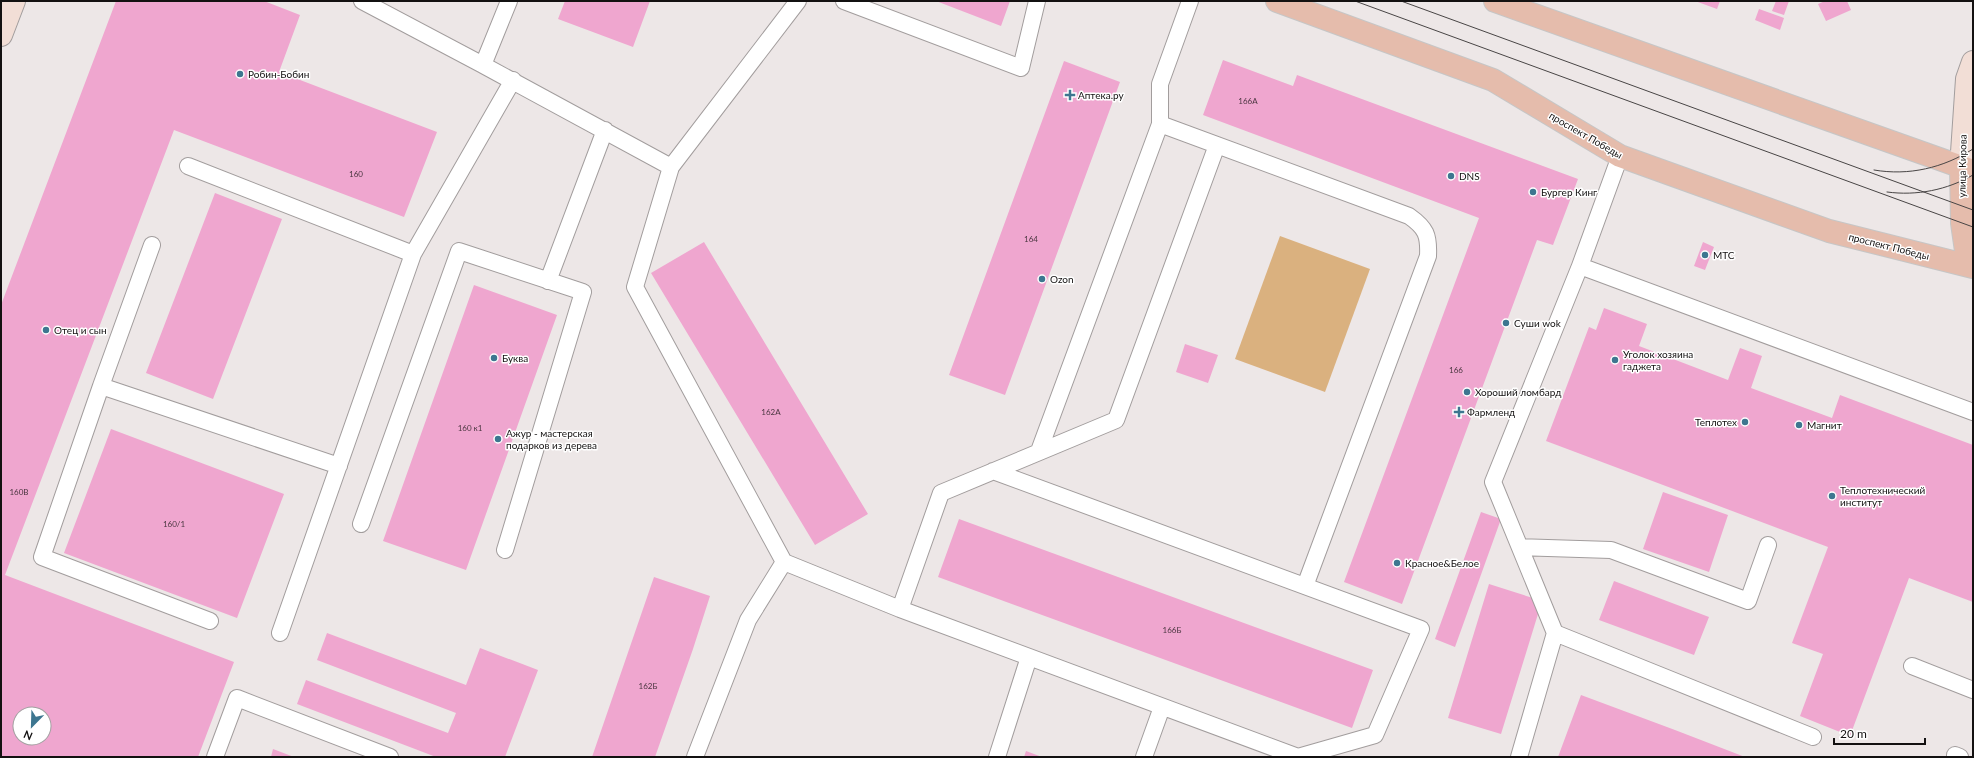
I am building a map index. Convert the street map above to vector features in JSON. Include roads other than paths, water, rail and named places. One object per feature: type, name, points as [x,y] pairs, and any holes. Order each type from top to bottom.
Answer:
[{"type":"main road","points":[[1,35],[14,1]]},
{"type":"main road","name":"проспект Победы","points":[[1277,1],[1493,80],[1620,156],[1829,231],[1971,264]]},
{"type":"main road","points":[[1495,1],[1967,169]]},
{"type":"main road","name":"улица Кирова","points":[[1971,264],[1962,222],[1967,169],[1966,79],[1973,62]]},
{"type":"lane","points":[[362,1],[513,80],[671,167]]},
{"type":"lane","points":[[483,65],[509,1]]},
{"type":"lane","points":[[798,1],[671,167],[635,287],[784,562],[900,609],[1298,757],[1375,735],[1421,629],[993,471]]},
{"type":"lane","points":[[844,1],[1020,68],[1037,1]]},
{"type":"lane","points":[[1039,451],[1160,124],[1160,84],[1190,1]]},
{"type":"lane","points":[[280,633],[413,254],[513,80]]},
{"type":"lane","points":[[1160,124],[1408,216],[1419,223],[1426,232],[1429,241],[1428,256],[1305,586]]},
{"type":"lane","points":[[548,281],[605,130]]},
{"type":"lane","points":[[900,609],[941,493],[1116,420],[1217,145]]},
{"type":"lane","points":[[1519,757],[1555,633],[1493,482],[1580,266],[1620,156]]},
{"type":"lane","points":[[188,166],[413,254]]},
{"type":"lane","points":[[152,245],[101,386],[42,557],[210,621]]},
{"type":"lane","points":[[361,524],[459,252],[583,292],[505,550]]},
{"type":"lane","points":[[1580,266],[1973,412]]},
{"type":"lane","points":[[101,386],[339,466]]},
{"type":"lane","points":[[1520,547],[1611,550],[1748,600],[1768,546]]},
{"type":"lane","points":[[695,757],[748,620],[784,562]]},
{"type":"lane","points":[[1555,633],[1813,737]]},
{"type":"lane","points":[[997,757],[1029,657]]},
{"type":"lane","points":[[1912,666],[1973,690]]},
{"type":"lane","points":[[215,757],[237,698],[390,757]]},
{"type":"lane","points":[[1144,757],[1162,707]]},
{"type":"lane","points":[[1955,757],[1955,755],[1960,757]]},
{"type":"tram line","points":[[1355,1],[1973,227]]},
{"type":"tram line","points":[[1401,1],[1973,210]]},
{"type":"tram line","points":[[1874,170],[1900,172],[1925,169],[1938,166],[1962,156],[1973,149]]},
{"type":"tram line","points":[[1887,192],[1909,193],[1932,191],[1953,185],[1973,175]]},
{"type":"place","name":"Робин-Бобин","points":[[240,74]]},
{"type":"place","name":"Аптека.ру","points":[[1070,95]]},
{"type":"place","name":"DNS","points":[[1451,176]]},
{"type":"place","name":"Бургер Кинг","points":[[1533,192]]},
{"type":"place","name":"МТС","points":[[1705,255]]},
{"type":"place","name":"Ozon","points":[[1042,279]]},
{"type":"place","name":"Суши wok","points":[[1506,323]]},
{"type":"place","name":"Отец и сын","points":[[46,330]]},
{"type":"place","name":"Буква","points":[[494,358]]},
{"type":"place","name":"Уголок хозяина гаджета","points":[[1615,360]]},
{"type":"place","name":"Хороший ломбард","points":[[1467,392]]},
{"type":"place","name":"Фармленд","points":[[1459,412]]},
{"type":"place","name":"Теплотех","points":[[1745,422]]},
{"type":"place","name":"Магнит","points":[[1799,425]]},
{"type":"place","name":"Ажур - мастерская подарков из дерева","points":[[498,439]]},
{"type":"place","name":"Теплотехнический институт","points":[[1832,496]]},
{"type":"place","name":"Красное&Белое","points":[[1397,563]]}]
